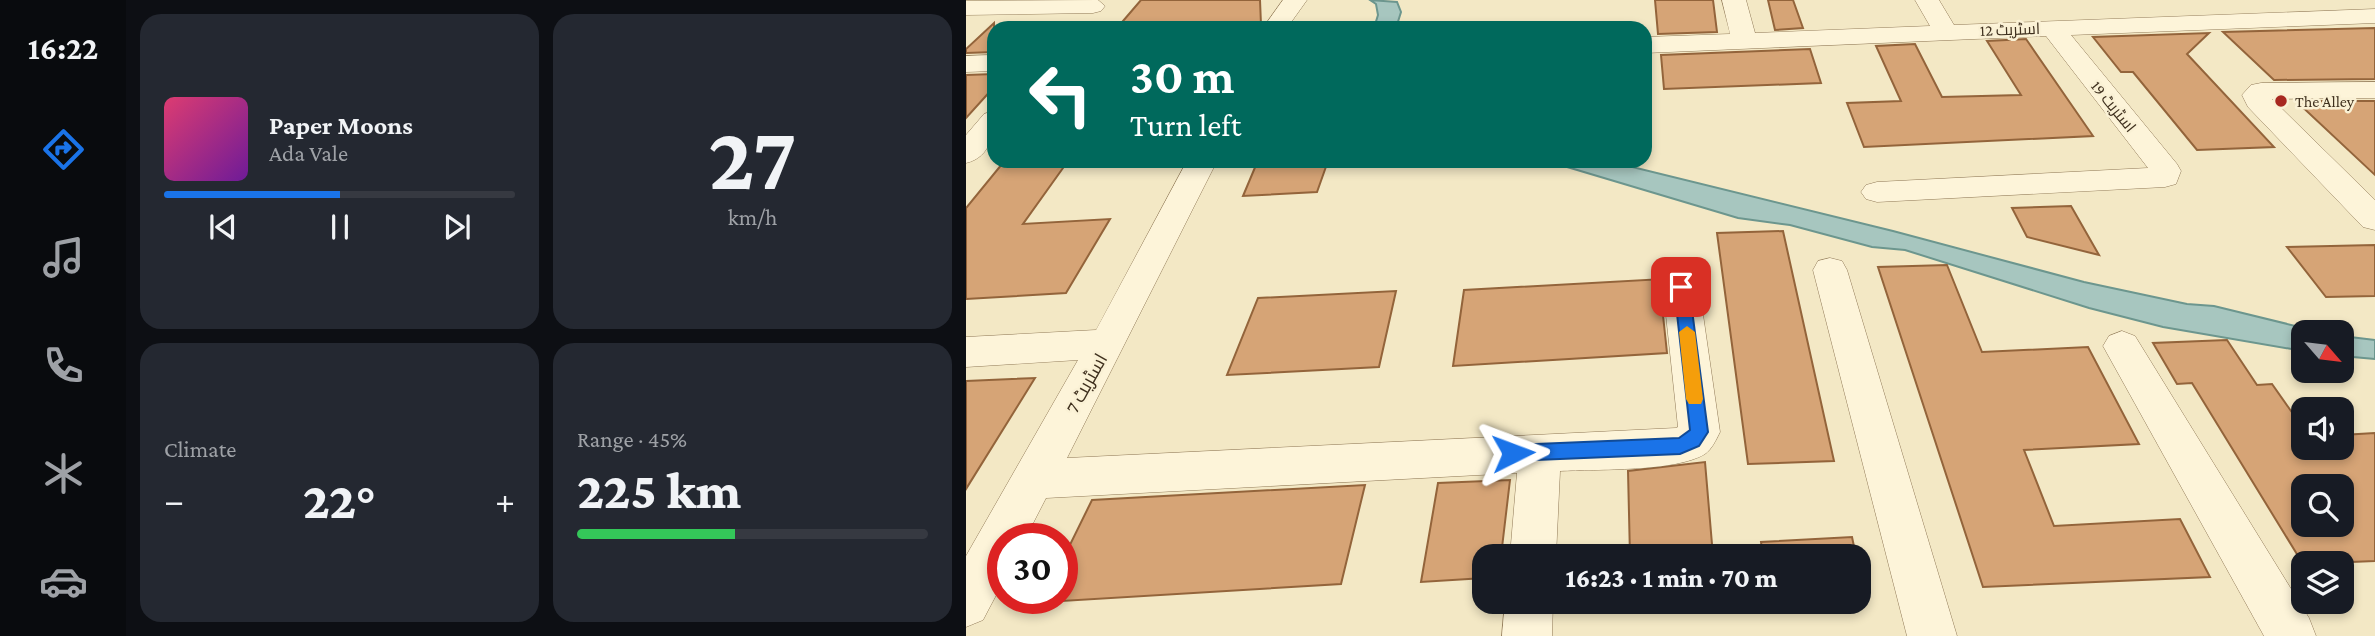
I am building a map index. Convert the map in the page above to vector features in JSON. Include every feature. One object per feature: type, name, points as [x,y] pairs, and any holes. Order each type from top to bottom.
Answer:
[{"type":"street","points":[[1280,21],[1295,0]]},
{"type":"street","points":[[1734,0],[1744,40]]},
{"type":"street","points":[[1927,0],[1946,32]]},
{"type":"street","points":[[2149,0],[2171,23]]},
{"type":"street","points":[[966,8],[1096,3]]},
{"type":"street","points":[[1079,21],[1096,3]]},
{"type":"street","name":"اسٹریٹ 12","points":[[1652,45],[2375,16]]},
{"type":"street","name":"اسٹریٹ 19","points":[[1877,192],[2155,180],[2165,177],[2166,171],[2052,28]]},
{"type":"street","points":[[966,64],[987,62]]},
{"type":"street","points":[[2375,90],[2261,91],[2256,95],[2258,101],[2375,219]]},
{"type":"street","points":[[966,154],[987,128]]},
{"type":"street","name":"اسٹریٹ 7","points":[[966,603],[1107,344],[1198,168]]},
{"type":"street","points":[[1830,270],[1932,636]]},
{"type":"street","points":[[1032,479],[1680,446],[1692,440],[1699,432],[1681,287]]},
{"type":"street","points":[[966,352],[1107,344]]},
{"type":"street","points":[[2122,346],[2291,636]]},
{"type":"street","points":[[1533,544],[1540,452]]},
{"type":"street","points":[[1527,636],[1528,614]]},
{"type":"water","points":[[1370,0],[1397,2],[1401,12],[1398,21],[1376,21],[1376,4]]},
{"type":"water","points":[[1570,168],[1636,168],[1893,231],[2084,282],[2187,304],[2214,306],[2291,325],[2291,349],[2163,327],[2089,308],[1905,250],[1872,247],[1790,225],[1738,218]]},
{"type":"water","points":[[2354,337],[2375,340],[2375,359],[2354,357]]},
{"type":"building","points":[[1141,0],[1260,0],[1261,21],[1123,21]]},
{"type":"building","points":[[1655,0],[1713,0],[1717,32],[1658,34]]},
{"type":"building","points":[[1768,0],[1793,0],[1803,28],[1775,30]]},
{"type":"building","points":[[2375,28],[2375,79],[2274,80],[2223,32]]},
{"type":"building","points":[[987,30],[987,52],[966,53],[966,49]]},
{"type":"building","points":[[2209,33],[2187,54],[2274,147],[2197,150],[2133,72],[2121,72],[2093,37]]},
{"type":"building","points":[[2026,39],[2093,136],[1864,147],[1847,103],[1901,101],[1876,46],[1915,44],[1942,97],[2021,95],[1987,41]]},
{"type":"building","points":[[1810,49],[1821,83],[1664,89],[1661,55]]},
{"type":"building","points":[[987,74],[987,95],[966,118],[966,75]]},
{"type":"building","points":[[2296,101],[2375,101],[2375,175]]},
{"type":"building","points":[[999,168],[1063,168],[1023,224],[1110,219],[1066,293],[966,299],[966,208]]},
{"type":"building","points":[[1255,168],[1326,168],[1317,192],[1243,196]]},
{"type":"building","points":[[2071,206],[2099,255],[2027,237],[2012,208]]},
{"type":"building","points":[[1783,231],[1834,461],[1748,464],[1717,233]]},
{"type":"building","points":[[2375,245],[2375,296],[2326,297],[2287,247]]},
{"type":"building","points":[[1947,265],[1982,352],[2088,347],[2139,444],[2024,450],[2054,526],[2180,519],[2210,577],[1983,587],[1878,267]]},
{"type":"building","points":[[1663,279],[1660,287],[1667,353],[1453,366],[1464,290]]},
{"type":"building","points":[[1396,291],[1379,367],[1227,375],[1258,298]]},
{"type":"building","points":[[2227,340],[2257,385],[2272,384],[2291,411],[2291,460],[2354,460],[2354,434],[2375,433],[2375,561],[2354,562],[2354,551],[2295,551],[2192,383],[2177,384],[2153,343]]},
{"type":"building","points":[[1035,378],[966,489],[966,381]]},
{"type":"building","points":[[1705,462],[1712,544],[1630,544],[1628,471]]},
{"type":"building","points":[[1510,480],[1502,544],[1472,544],[1472,579],[1421,582],[1438,483]]},
{"type":"building","points":[[1365,485],[1341,584],[1078,600],[1078,528],[1092,500]]},
{"type":"building","points":[[1852,537],[1853,544],[1761,544]]},
{"type":"slow traffic","points":[[1687,332],[1695,399]]},
{"type":"place","name":"The Alley","points":[[2281,101]]},
{"type":"route","points":[[1513,453],[1680,446],[1692,440],[1699,432],[1681,287]]}]
